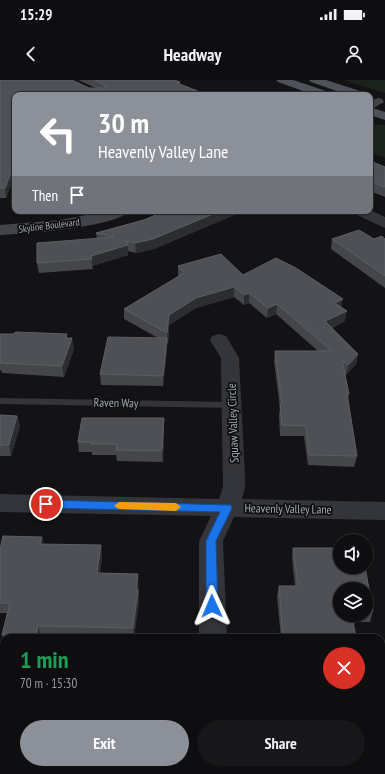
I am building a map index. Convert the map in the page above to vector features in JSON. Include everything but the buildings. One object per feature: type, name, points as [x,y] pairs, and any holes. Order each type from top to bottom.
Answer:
[{"type":"main road","points":[[282,80],[316,92]]},
{"type":"main road","points":[[315,80],[350,92]]},
{"type":"main road","points":[[375,104],[385,116]]},
{"type":"street","name":"Skyline Boulevard","points":[[0,230],[49,227],[75,223],[110,214]]},
{"type":"street","points":[[366,214],[385,223]]},
{"type":"street","name":"Squaw Valley Circle","points":[[213,634],[211,541],[227,508],[234,482],[230,358],[219,340]]},
{"type":"street","name":"Heavenly Valley Lane","points":[[0,503],[385,511]]},
{"type":"lane","name":"Raven Way","points":[[0,401],[232,405]]},
{"type":"shaded area","points":[[343,80],[385,80],[385,93]]},
{"type":"shaded area","points":[[373,124],[385,125],[385,158],[373,153]]},
{"type":"slow traffic","points":[[119,506],[176,507]]},
{"type":"route","points":[[46,504],[227,508],[211,541],[212,606]]}]
